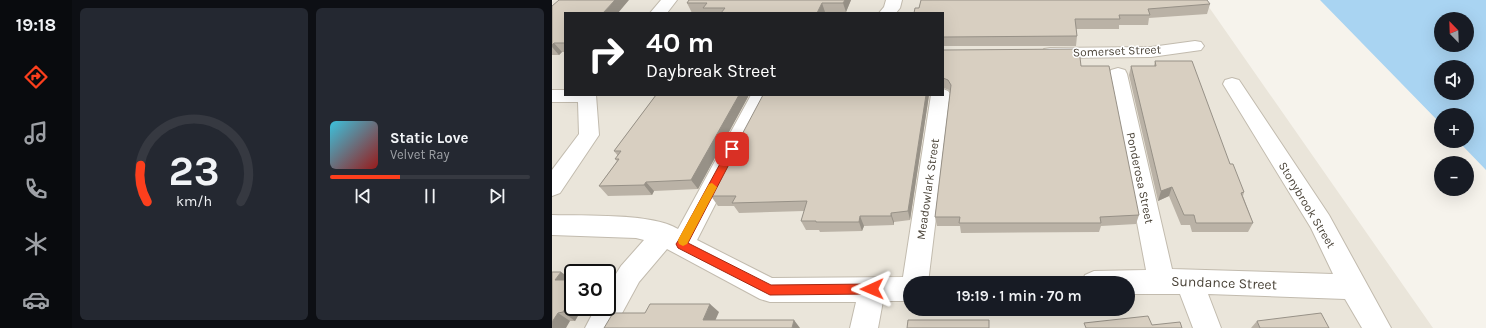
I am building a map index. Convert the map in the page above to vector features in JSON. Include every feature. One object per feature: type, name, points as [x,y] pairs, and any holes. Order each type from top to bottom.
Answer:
[{"type":"street","points":[[659,12],[669,0]]},
{"type":"street","points":[[888,12],[892,8],[894,0]]},
{"type":"street","name":"Somerset Street","points":[[1031,53],[1151,52],[1196,46]]},
{"type":"street","name":"Ponderosa Street","points":[[1118,74],[1161,281]]},
{"type":"street","name":"Stonybrook Street","points":[[1232,84],[1320,222],[1353,287],[1378,328]]},
{"type":"street","points":[[552,96],[564,96]]},
{"type":"street","points":[[552,187],[589,135],[588,96]]},
{"type":"street","points":[[599,328],[630,274],[673,239],[760,96]]},
{"type":"street","name":"Meadowlark Street","points":[[915,276],[941,96]]},
{"type":"street","points":[[552,226],[636,228],[673,239],[770,290],[903,289]]},
{"type":"street","name":"Sundance Street","points":[[1135,282],[1161,281],[1353,287]]},
{"type":"street","points":[[1190,283],[1207,328]]},
{"type":"street","points":[[864,328],[872,289]]},
{"type":"shaded area","points":[[554,0],[1204,0],[1433,328],[552,328],[552,2]]},
{"type":"water","points":[[1320,0],[1486,0],[1486,170],[1465,148],[1474,148],[1474,108],[1434,108],[1434,117]]},
{"type":"building","points":[[559,0],[615,0],[604,12],[564,12],[564,43],[554,43],[552,45],[552,6]]},
{"type":"building","points":[[689,0],[845,0],[843,3],[822,3],[818,12],[722,12],[725,8],[703,8],[707,3],[687,3]]},
{"type":"building","points":[[921,0],[1207,0],[1210,4],[1148,9],[1150,15],[1119,15],[1120,19],[1075,19],[1077,36],[944,37],[944,12],[914,12],[915,8],[919,8]]},
{"type":"building","points":[[1079,49],[1081,66],[1109,66],[1139,215],[1100,217],[1101,223],[959,223],[960,217],[935,217],[951,85],[948,80],[944,78],[944,50]]},
{"type":"building","points":[[1155,61],[1192,61],[1230,164],[1233,164],[1244,192],[1241,193],[1253,223],[1196,223],[1194,215],[1184,215],[1172,187],[1161,191],[1131,66],[1156,66]]},
{"type":"building","points":[[655,96],[738,96],[691,180],[646,182],[644,185],[599,186],[619,159],[615,159],[621,151],[614,151]]},
{"type":"building","points":[[762,96],[926,96],[908,211],[891,213],[891,216],[860,216],[859,222],[801,221],[807,201],[732,203],[736,196],[711,196],[714,187]]},
{"type":"building","points":[[552,272],[561,272],[555,280],[564,280],[564,310],[558,313],[552,322]]},
{"type":"building","points":[[650,304],[710,304],[703,320],[794,320],[792,328],[604,328],[611,316],[616,316],[616,313],[645,313]]},
{"type":"building","points":[[1321,313],[1329,328],[1260,328],[1257,321]]},
{"type":"building","points":[[1148,316],[1152,325],[1180,322],[1182,328],[1086,328],[1084,323]]},
{"type":"building","points":[[908,320],[989,320],[989,328],[907,328]]},
{"type":"slow traffic","points":[[683,241],[712,187]]},
{"type":"route","points":[[732,149],[682,244],[770,290],[872,289]]}]
